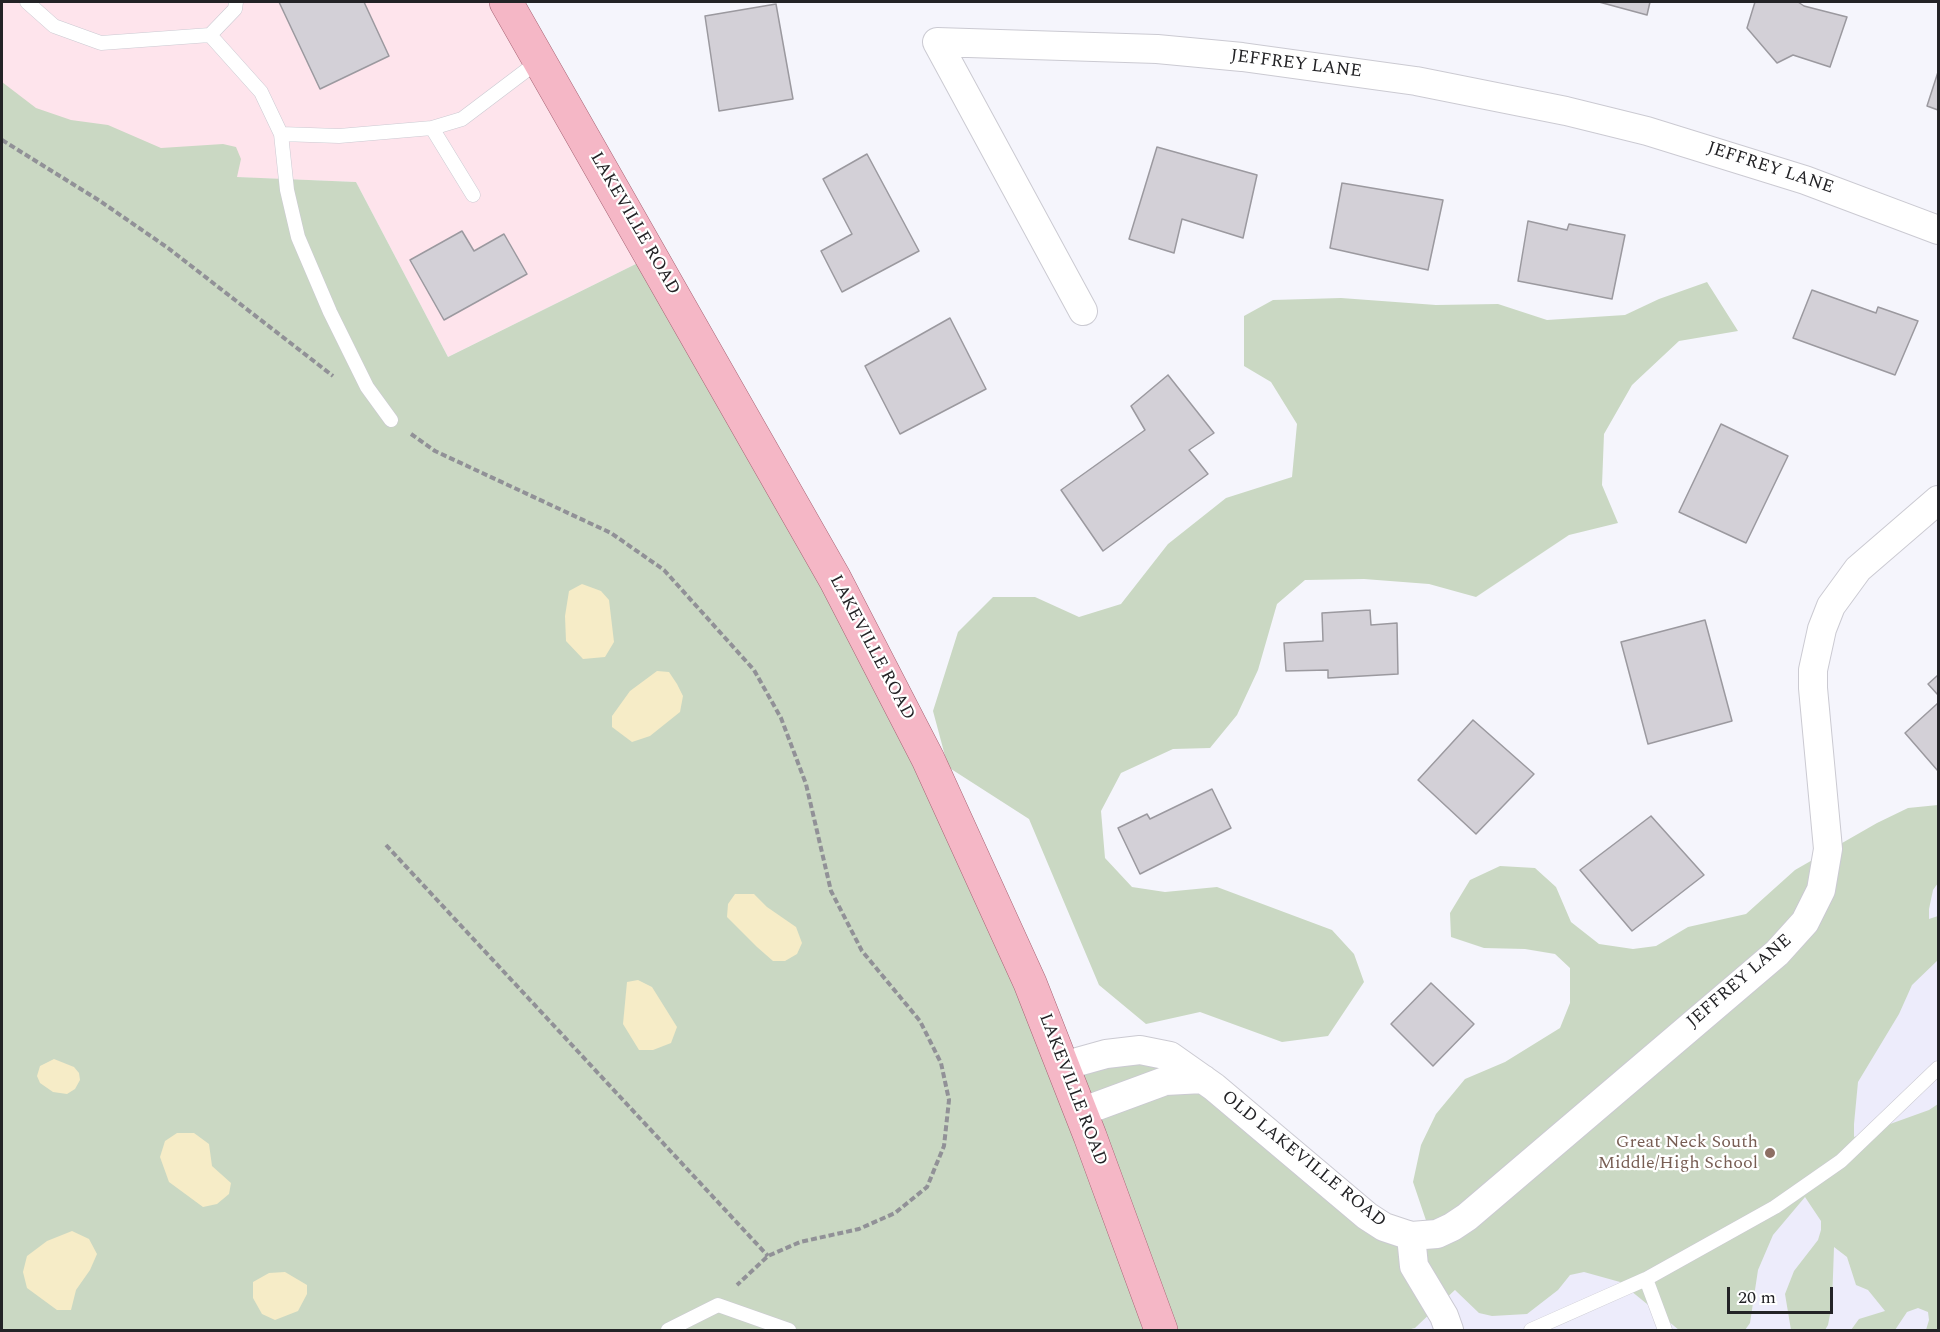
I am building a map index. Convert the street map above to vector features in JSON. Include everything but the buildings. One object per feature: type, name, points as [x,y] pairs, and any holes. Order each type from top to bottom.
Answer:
[{"type":"main road","name":"LAKEVILLE ROAD","points":[[506,2],[541,60],[871,646],[962,829],[1064,1066],[1161,1330]]},
{"type":"street","name":"JEFFREY LANE","points":[[1083,311],[937,42],[1157,49],[1242,57],[1416,81],[1566,111],[1658,134],[1806,180],[1938,230]]},
{"type":"street","name":"JEFFREY LANE","points":[[1411,1236],[1437,1234],[1467,1217],[1777,953],[1806,922],[1821,890],[1828,849],[1813,688],[1813,669],[1822,629],[1831,606],[1858,569],[1938,500]]},
{"type":"street","name":"OLD LAKEVILLE ROAD","points":[[1064,1066],[1106,1054],[1140,1050],[1170,1056],[1203,1079],[1367,1216],[1398,1234],[1411,1236]]},
{"type":"street","name":"OLD LAKEVILLE ROAD","points":[[1081,1113],[1165,1080],[1203,1079]]},
{"type":"street","points":[[1411,1236],[1414,1266],[1444,1316],[1449,1330]]},
{"type":"lane","points":[[27,2],[54,26],[101,43],[210,35],[236,9],[236,2]]},
{"type":"lane","points":[[210,35],[261,92],[281,134],[287,190],[298,237],[330,312],[367,387],[391,420]]},
{"type":"lane","points":[[281,134],[339,136],[432,128],[462,119],[541,60]]},
{"type":"lane","points":[[432,128],[473,195]]},
{"type":"lane","points":[[1531,1330],[1646,1280],[1775,1207],[1841,1161],[1938,1068]]},
{"type":"lane","points":[[1646,1280],[1665,1330]]},
{"type":"lane","points":[[668,1330],[718,1305],[789,1330]]},
{"type":"path","points":[[2,140],[168,248],[336,379]]},
{"type":"path","points":[[391,420],[435,451],[610,533],[664,570],[754,669],[781,718],[806,784],[831,891],[862,951],[920,1021],[941,1063],[949,1100],[944,1146],[927,1187],[895,1213],[859,1228],[800,1242],[768,1256],[718,1305]]},
{"type":"path","points":[[386,845],[768,1256]]},
{"type":"shaded area","points":[[2,2],[514,2],[658,253],[448,357],[356,182],[206,176],[2,97]]},
{"type":"shaded area","name":"Great Neck South Middle/High School","points":[[1938,864],[1938,1330],[1407,1330],[1415,1328],[1749,1016]]},
{"type":"green space","points":[[2,82],[36,108],[71,120],[108,125],[161,148],[223,144],[236,147],[241,159],[237,177],[356,182],[448,357],[658,253],[1073,1071],[1162,1058],[1377,1232],[1433,1241],[1413,1182],[1421,1145],[1436,1114],[1465,1079],[1505,1062],[1560,1028],[1570,1003],[1570,968],[1555,954],[1525,949],[1484,948],[1451,937],[1450,913],[1470,880],[1500,866],[1535,868],[1556,887],[1571,922],[1599,944],[1633,949],[1656,946],[1688,927],[1746,914],[1795,870],[1877,823],[1908,808],[1938,805],[1938,883],[1933,890],[1929,919],[1938,916],[1938,960],[1912,985],[1899,1014],[1858,1082],[1854,1137],[1929,1110],[1938,1104],[1938,1330],[1926,1330],[1929,1320],[1928,1312],[1918,1308],[1907,1312],[1895,1330],[1851,1330],[1859,1319],[1885,1311],[1868,1290],[1856,1285],[1847,1257],[1834,1247],[1832,1304],[1828,1325],[1825,1330],[1791,1330],[1785,1294],[1794,1271],[1818,1240],[1821,1230],[1821,1221],[1805,1197],[1773,1235],[1758,1270],[1750,1323],[1745,1330],[1679,1330],[1620,1282],[1584,1272],[1570,1275],[1558,1290],[1527,1314],[1492,1316],[1479,1313],[1455,1290],[1415,1328],[1407,1330],[2,1330]]},
{"type":"green space","points":[[1707,282],[1738,331],[1679,341],[1632,385],[1604,434],[1602,485],[1618,523],[1569,535],[1476,597],[1429,584],[1364,579],[1305,580],[1277,604],[1258,670],[1237,715],[1210,748],[1173,749],[1121,773],[1101,811],[1105,858],[1132,887],[1165,892],[1217,887],[1332,930],[1354,954],[1364,982],[1328,1036],[1282,1042],[1200,1012],[1146,1024],[1099,985],[1029,819],[948,767],[933,711],[958,632],[993,597],[1035,597],[1079,617],[1121,604],[1168,544],[1226,498],[1292,477],[1297,424],[1271,382],[1244,366],[1244,316],[1273,300],[1341,298],[1436,305],[1498,304],[1547,320],[1625,315],[1659,299]]},
{"type":"sand","points":[[582,584],[601,591],[609,600],[614,642],[605,657],[583,659],[566,641],[565,616],[569,591]]},
{"type":"sand","points":[[657,671],[669,672],[677,684],[683,696],[680,712],[650,736],[632,742],[612,727],[612,716],[630,691]]},
{"type":"sand","points":[[735,894],[754,894],[767,907],[796,927],[802,943],[797,954],[785,961],[773,961],[757,947],[727,917],[728,904]]},
{"type":"sand","points":[[638,980],[652,987],[677,1027],[671,1043],[653,1050],[639,1050],[623,1024],[627,982]]},
{"type":"sand","points":[[54,1059],[74,1067],[79,1073],[80,1080],[75,1089],[67,1094],[53,1092],[40,1083],[37,1076],[40,1066]]},
{"type":"sand","points":[[177,1133],[194,1133],[209,1144],[212,1166],[231,1183],[229,1194],[217,1204],[203,1207],[169,1182],[160,1157],[165,1141]]},
{"type":"sand","points":[[72,1231],[89,1239],[97,1254],[90,1270],[76,1290],[71,1310],[57,1310],[27,1288],[23,1272],[27,1256],[47,1241]]},
{"type":"sand","points":[[285,1272],[307,1285],[307,1294],[298,1311],[275,1320],[262,1314],[253,1298],[253,1282],[269,1273]]},
{"type":"place","name":"Great Neck South Middle/High School","points":[[1770,1153]]}]
